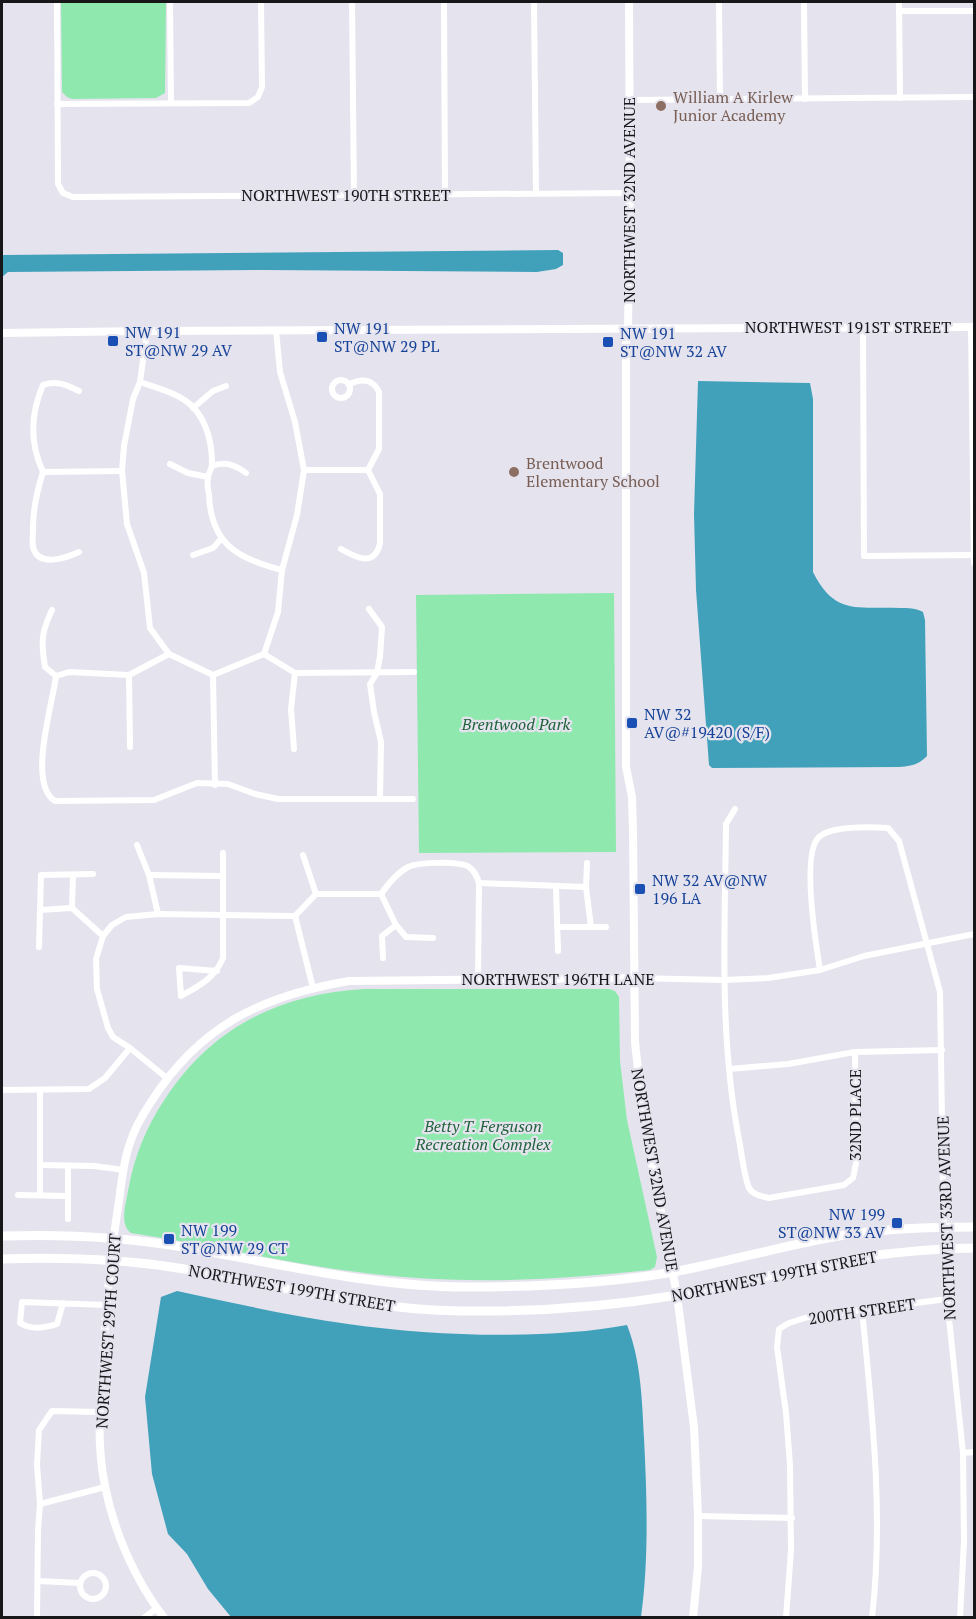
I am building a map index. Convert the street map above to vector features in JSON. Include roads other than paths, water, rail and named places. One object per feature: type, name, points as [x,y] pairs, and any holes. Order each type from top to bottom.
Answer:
[{"type":"main road","name":"NORTHWEST 199TH STREET","points":[[2,1236],[114,1238],[181,1246],[343,1276],[463,1287],[563,1285],[673,1272],[770,1249],[852,1234],[908,1227],[975,1227]]},
{"type":"main road","name":"NORTHWEST 199TH STREET","points":[[2,1259],[111,1261],[182,1269],[339,1300],[460,1311],[562,1309],[677,1295],[853,1258],[975,1248]]},
{"type":"street","points":[[57,2],[57,104],[249,103],[258,97],[262,87],[261,2]]},
{"type":"street","points":[[170,2],[171,103]]},
{"type":"street","points":[[352,2],[354,195]]},
{"type":"street","points":[[444,2],[446,194]]},
{"type":"street","points":[[534,2],[536,193]]},
{"type":"street","name":"NORTHWEST 32ND AVENUE","points":[[629,2],[626,767],[632,809],[635,1042],[639,1089],[677,1295],[694,1427],[698,1566],[693,1617]]},
{"type":"street","points":[[719,2],[720,99]]},
{"type":"street","points":[[804,2],[805,99]]},
{"type":"street","points":[[899,2],[900,98]]},
{"type":"street","points":[[899,11],[975,11]]},
{"type":"street","points":[[630,100],[975,97]]},
{"type":"street","name":"NORTHWEST 190TH STREET","points":[[57,104],[58,184],[63,193],[73,197],[630,193]]},
{"type":"street","points":[[863,327],[864,556],[974,555]]},
{"type":"street","points":[[973,327],[975,563]]},
{"type":"street","name":"NORTHWEST 191ST STREET","points":[[2,333],[973,327]]},
{"type":"street","points":[[147,331],[140,382],[133,399],[124,446],[122,471],[127,524],[144,573],[150,628],[169,654],[213,675],[264,654],[278,612],[282,570],[297,514],[304,470],[296,422],[280,372],[276,330]]},
{"type":"street","points":[[350,384],[358,380],[368,380],[376,385],[379,392],[379,449],[368,470]]},
{"type":"street","points":[[140,382],[170,393],[193,408],[208,431],[212,466],[208,477],[210,514],[221,538],[237,553],[256,564],[282,570]]},
{"type":"street","points":[[79,391],[62,383],[43,385],[38,397],[33,437],[36,456],[43,472],[33,517],[33,549],[40,557],[53,560],[79,552]]},
{"type":"street","points":[[193,408],[213,391],[226,386]]},
{"type":"street","points":[[170,464],[188,473],[208,477]]},
{"type":"street","points":[[212,466],[230,464],[246,473]]},
{"type":"street","points":[[304,470],[368,470]]},
{"type":"street","points":[[340,549],[357,558],[363,558],[373,556],[379,549],[380,494],[368,470]]},
{"type":"street","points":[[43,472],[122,471]]},
{"type":"street","points":[[193,555],[213,548],[221,538]]},
{"type":"street","points":[[369,609],[382,627],[381,656],[377,673],[370,684],[381,742],[380,799]]},
{"type":"street","points":[[52,610],[42,630],[43,655],[45,667],[56,676]]},
{"type":"street","points":[[56,676],[69,672],[129,675],[169,654]]},
{"type":"street","points":[[264,654],[295,673],[414,672]]},
{"type":"street","points":[[294,749],[291,709],[295,673]]},
{"type":"street","points":[[129,675],[130,747]]},
{"type":"street","points":[[213,675],[215,785]]},
{"type":"street","points":[[56,676],[45,726],[42,762],[44,789],[55,801],[154,800],[197,783],[228,784],[255,794],[278,799],[413,799]]},
{"type":"street","points":[[735,809],[726,824],[724,980],[729,1069],[788,1064],[855,1052],[942,1050]]},
{"type":"street","name":"NORTHWEST 33RD AVENUE","points":[[820,970],[811,911],[811,852],[815,842],[826,833],[846,829],[888,828],[899,841],[940,992],[944,1249],[963,1453],[964,1541],[960,1617]]},
{"type":"street","points":[[137,845],[149,875],[158,914]]},
{"type":"street","points":[[217,971],[179,968],[181,996],[208,981],[217,971],[223,958],[223,853]]},
{"type":"street","points":[[303,855],[316,894]]},
{"type":"street","points":[[381,894],[390,881],[409,867],[422,863],[460,864],[469,867],[475,873],[479,883],[478,980]]},
{"type":"street","points":[[587,863],[586,887],[591,927]]},
{"type":"street","points":[[39,947],[41,875],[93,874]]},
{"type":"street","points":[[72,908],[73,875]]},
{"type":"street","points":[[149,875],[223,876]]},
{"type":"street","points":[[479,883],[586,887]]},
{"type":"street","points":[[556,887],[558,951]]},
{"type":"street","points":[[168,1079],[113,1037],[108,1028],[97,989],[96,959],[103,936],[112,925],[126,917],[158,914],[296,916],[316,894],[381,894]]},
{"type":"street","points":[[381,894],[396,926],[406,937],[433,938]]},
{"type":"street","points":[[40,910],[72,908],[103,936]]},
{"type":"street","points":[[296,916],[313,988]]},
{"type":"street","points":[[383,958],[382,936],[396,926]]},
{"type":"street","points":[[557,927],[606,927]]},
{"type":"street","name":"NORTHWEST 196TH LANE","points":[[168,1079],[187,1056],[221,1027],[269,1001],[313,988],[349,981],[768,978],[820,970],[864,956],[975,934]]},
{"type":"street","points":[[2,1090],[89,1089],[105,1078],[130,1048]]},
{"type":"street","name":"32ND PLACE","points":[[729,1069],[731,1093],[750,1190],[756,1195],[769,1198],[844,1185],[853,1178],[856,1163],[855,1052]]},
{"type":"street","name":"NORTHWEST 29TH COURT","points":[[164,1617],[142,1584],[120,1536],[105,1487],[100,1453],[99,1412],[106,1305],[124,1170],[130,1143],[150,1103],[168,1079]]},
{"type":"street","points":[[40,1090],[40,1196]]},
{"type":"street","points":[[40,1165],[124,1170]]},
{"type":"street","points":[[68,1166],[68,1219]]},
{"type":"street","points":[[18,1195],[68,1196]]},
{"type":"street","name":"200TH STREET","points":[[792,1518],[786,1413],[777,1347],[779,1329],[808,1317],[947,1299]]},
{"type":"street","points":[[63,1303],[57,1324],[46,1328],[26,1327],[20,1323],[22,1302],[63,1303],[106,1305]]},
{"type":"street","points":[[862,1310],[874,1434],[877,1507],[872,1617]]},
{"type":"street","points":[[37,1617],[39,1430],[52,1411],[99,1412]]},
{"type":"street","points":[[963,1453],[975,1452]]},
{"type":"street","points":[[40,1504],[105,1487]]},
{"type":"street","points":[[698,1516],[792,1518],[786,1617]]},
{"type":"street","points":[[92,1573],[102,1577],[105,1586],[101,1596],[91,1599],[82,1593],[80,1583],[83,1578],[92,1573]]},
{"type":"street","points":[[38,1581],[80,1583]]},
{"type":"street","points":[[144,1617],[157,1608]]},
{"type":"water","points":[[558,250],[563,253],[563,265],[556,269],[537,272],[263,270],[8,272],[2,277],[2,255]]},
{"type":"water","points":[[698,381],[810,383],[813,399],[813,572],[830,596],[849,606],[909,608],[923,612],[927,756],[921,761],[899,767],[712,768],[709,765],[696,590],[694,514]]},
{"type":"water","points":[[177,1291],[326,1321],[431,1333],[545,1334],[627,1325],[638,1366],[644,1438],[646,1550],[641,1617],[231,1617],[208,1589],[187,1554],[168,1534],[152,1474],[145,1397],[161,1297]]},
{"type":"place","name":"William A Kirlew Junior Academy","points":[[661,106]]},
{"type":"place","name":"NW 191 ST@NW 29 PL","points":[[322,337]]},
{"type":"place","name":"NW 191 ST@NW 29 AV","points":[[113,341]]},
{"type":"place","name":"NW 191 ST@NW 32 AV","points":[[608,342]]},
{"type":"place","name":"Brentwood Elementary School","points":[[514,472]]},
{"type":"place","name":"NW 32 AV@#19420 (S/F)","points":[[632,723]]},
{"type":"place","name":"NW 32 AV@NW 196 LA","points":[[640,889]]},
{"type":"place","name":"NW 199 ST@NW 33 AV","points":[[897,1223]]},
{"type":"place","name":"NW 199 ST@NW 29 CT","points":[[169,1239]]},
{"type":"park label","name":"Brentwood Park","points":[[516,724]]},
{"type":"park label","name":"Betty T. Ferguson Recreation Complex","points":[[483,1135]]}]
